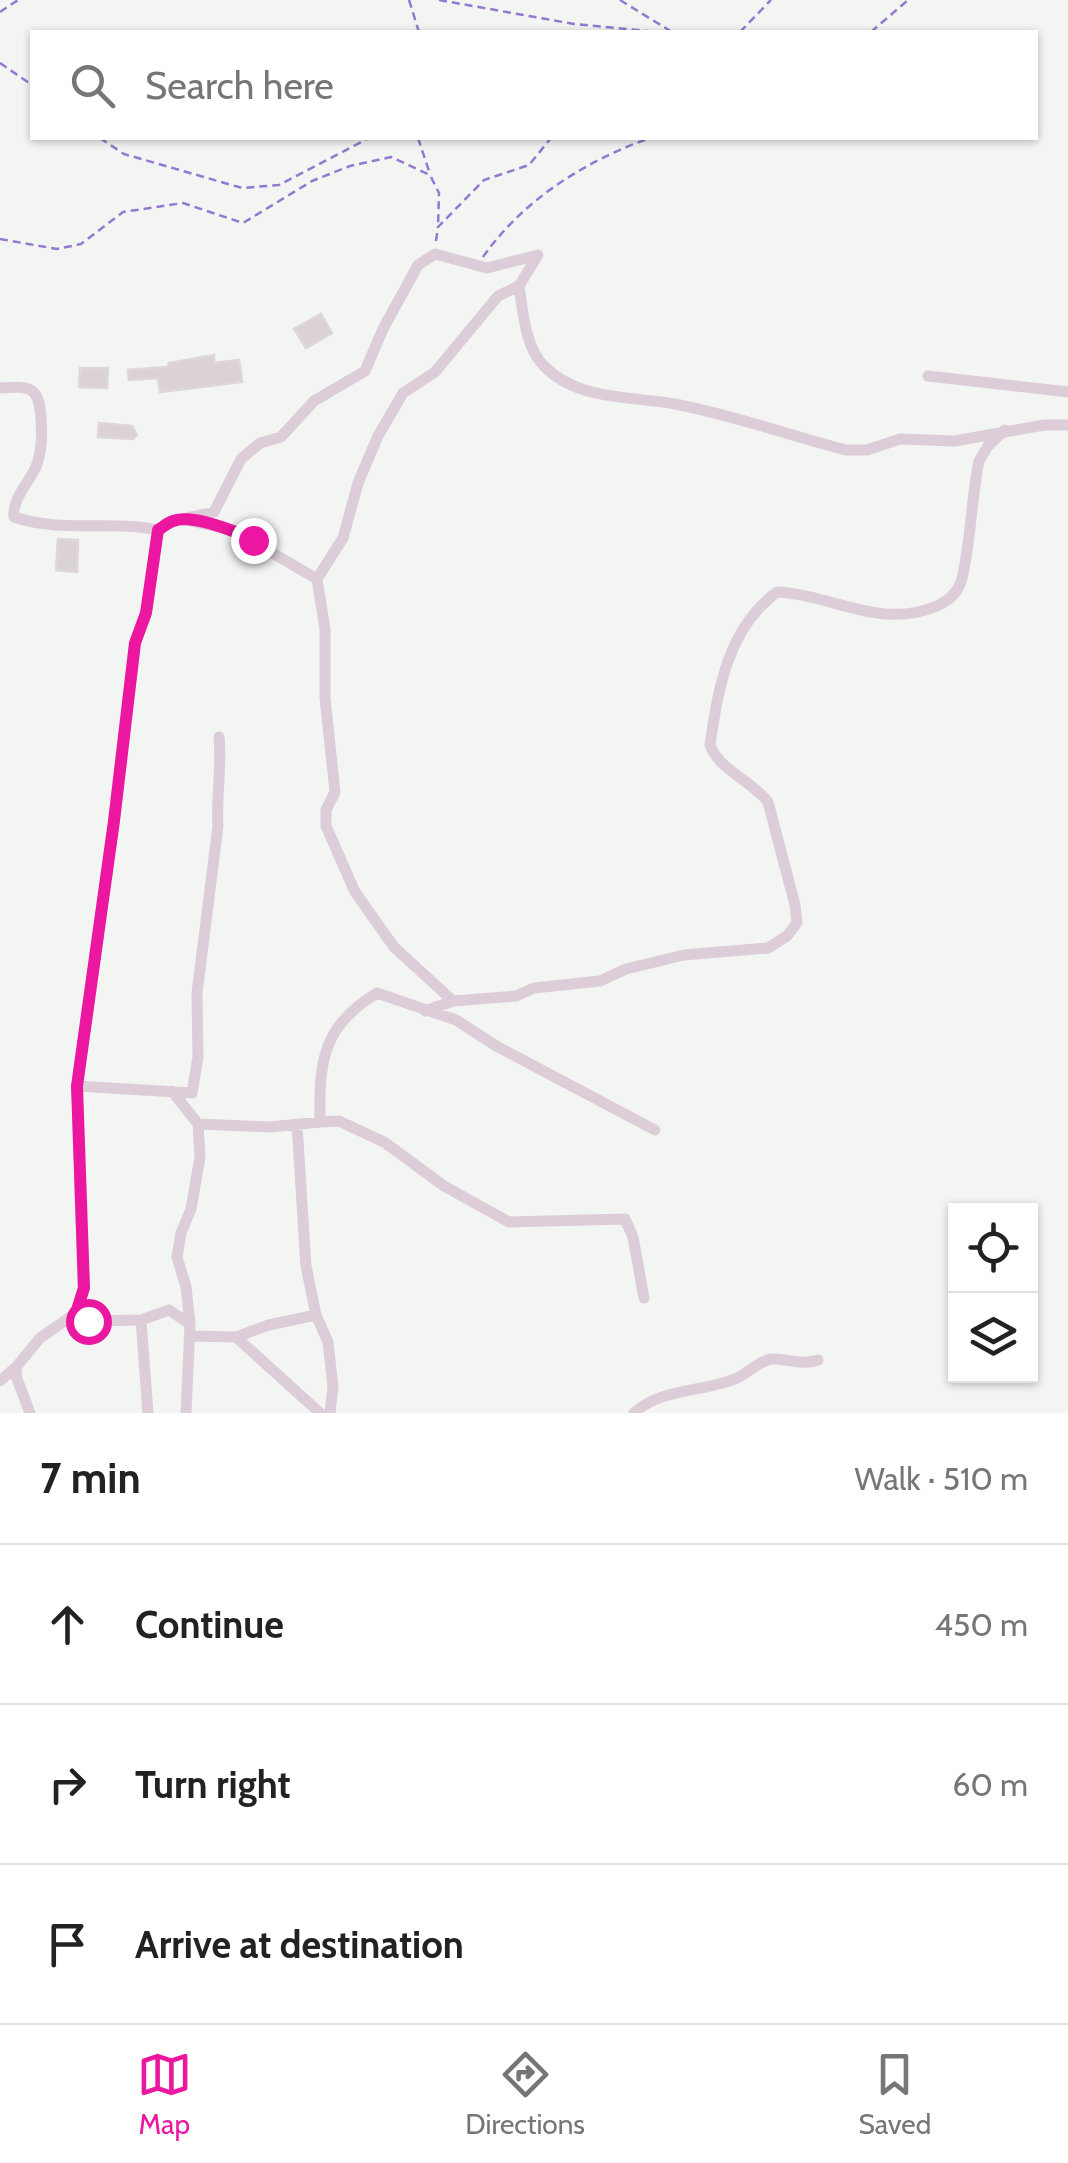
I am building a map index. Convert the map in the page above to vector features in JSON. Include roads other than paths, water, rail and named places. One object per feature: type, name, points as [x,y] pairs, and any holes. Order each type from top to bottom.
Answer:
[{"type":"street","points":[[0,388],[28,387],[37,394],[40,404],[43,438],[38,463],[13,506],[14,517],[63,524],[131,524],[158,530],[173,521],[214,512],[241,458],[260,443],[280,437],[314,401],[365,371],[418,266],[435,254],[487,268],[538,255],[519,286],[498,296],[435,372],[403,394],[371,452],[343,538],[317,579],[325,629],[325,698],[335,792],[326,810],[326,826],[354,892],[384,934],[453,1001]]},
{"type":"street","points":[[519,286],[526,328],[540,363],[557,378],[582,389],[674,404],[846,450],[867,450],[900,439],[976,439],[1044,424],[1068,426]]},
{"type":"street","points":[[928,376],[1068,392]]},
{"type":"street","points":[[426,1010],[453,1001],[516,996],[534,988],[600,981],[626,969],[665,959],[768,948],[787,936],[797,923],[795,905],[768,802],[758,788],[714,755],[710,745],[721,678],[734,643],[751,616],[777,592],[892,616],[914,614],[948,601],[962,579],[979,462],[1004,430]]},
{"type":"street","points":[[186,520],[233,530],[317,579]]},
{"type":"street","points":[[0,1381],[40,1338],[76,1313],[84,1288],[77,1086],[135,643],[146,613],[158,530]]},
{"type":"street","points":[[77,1086],[192,1094],[196,1084],[196,992],[218,826],[216,799],[222,758],[219,737]]},
{"type":"street","points":[[320,1122],[319,1082],[325,1046],[337,1026],[378,993],[472,1028],[498,1047],[655,1130]]},
{"type":"street","points":[[172,1091],[198,1124],[192,1209],[181,1234],[177,1257],[186,1287],[190,1330],[186,1413]]},
{"type":"street","points":[[198,1124],[270,1128],[339,1121],[384,1142],[444,1186],[509,1222],[625,1219],[633,1237],[644,1298]]},
{"type":"street","points":[[298,1125],[306,1266],[316,1316],[328,1342],[333,1387],[330,1413]]},
{"type":"street","points":[[76,1313],[86,1314],[88,1321],[141,1320],[169,1310],[180,1314],[190,1330],[236,1338],[320,1413]]},
{"type":"street","points":[[236,1338],[268,1325],[316,1316]]},
{"type":"street","points":[[141,1320],[148,1413]]},
{"type":"street","points":[[634,1413],[640,1407],[688,1390],[736,1379],[771,1359],[806,1364],[818,1360]]},
{"type":"street","points":[[16,1366],[30,1413]]}]
